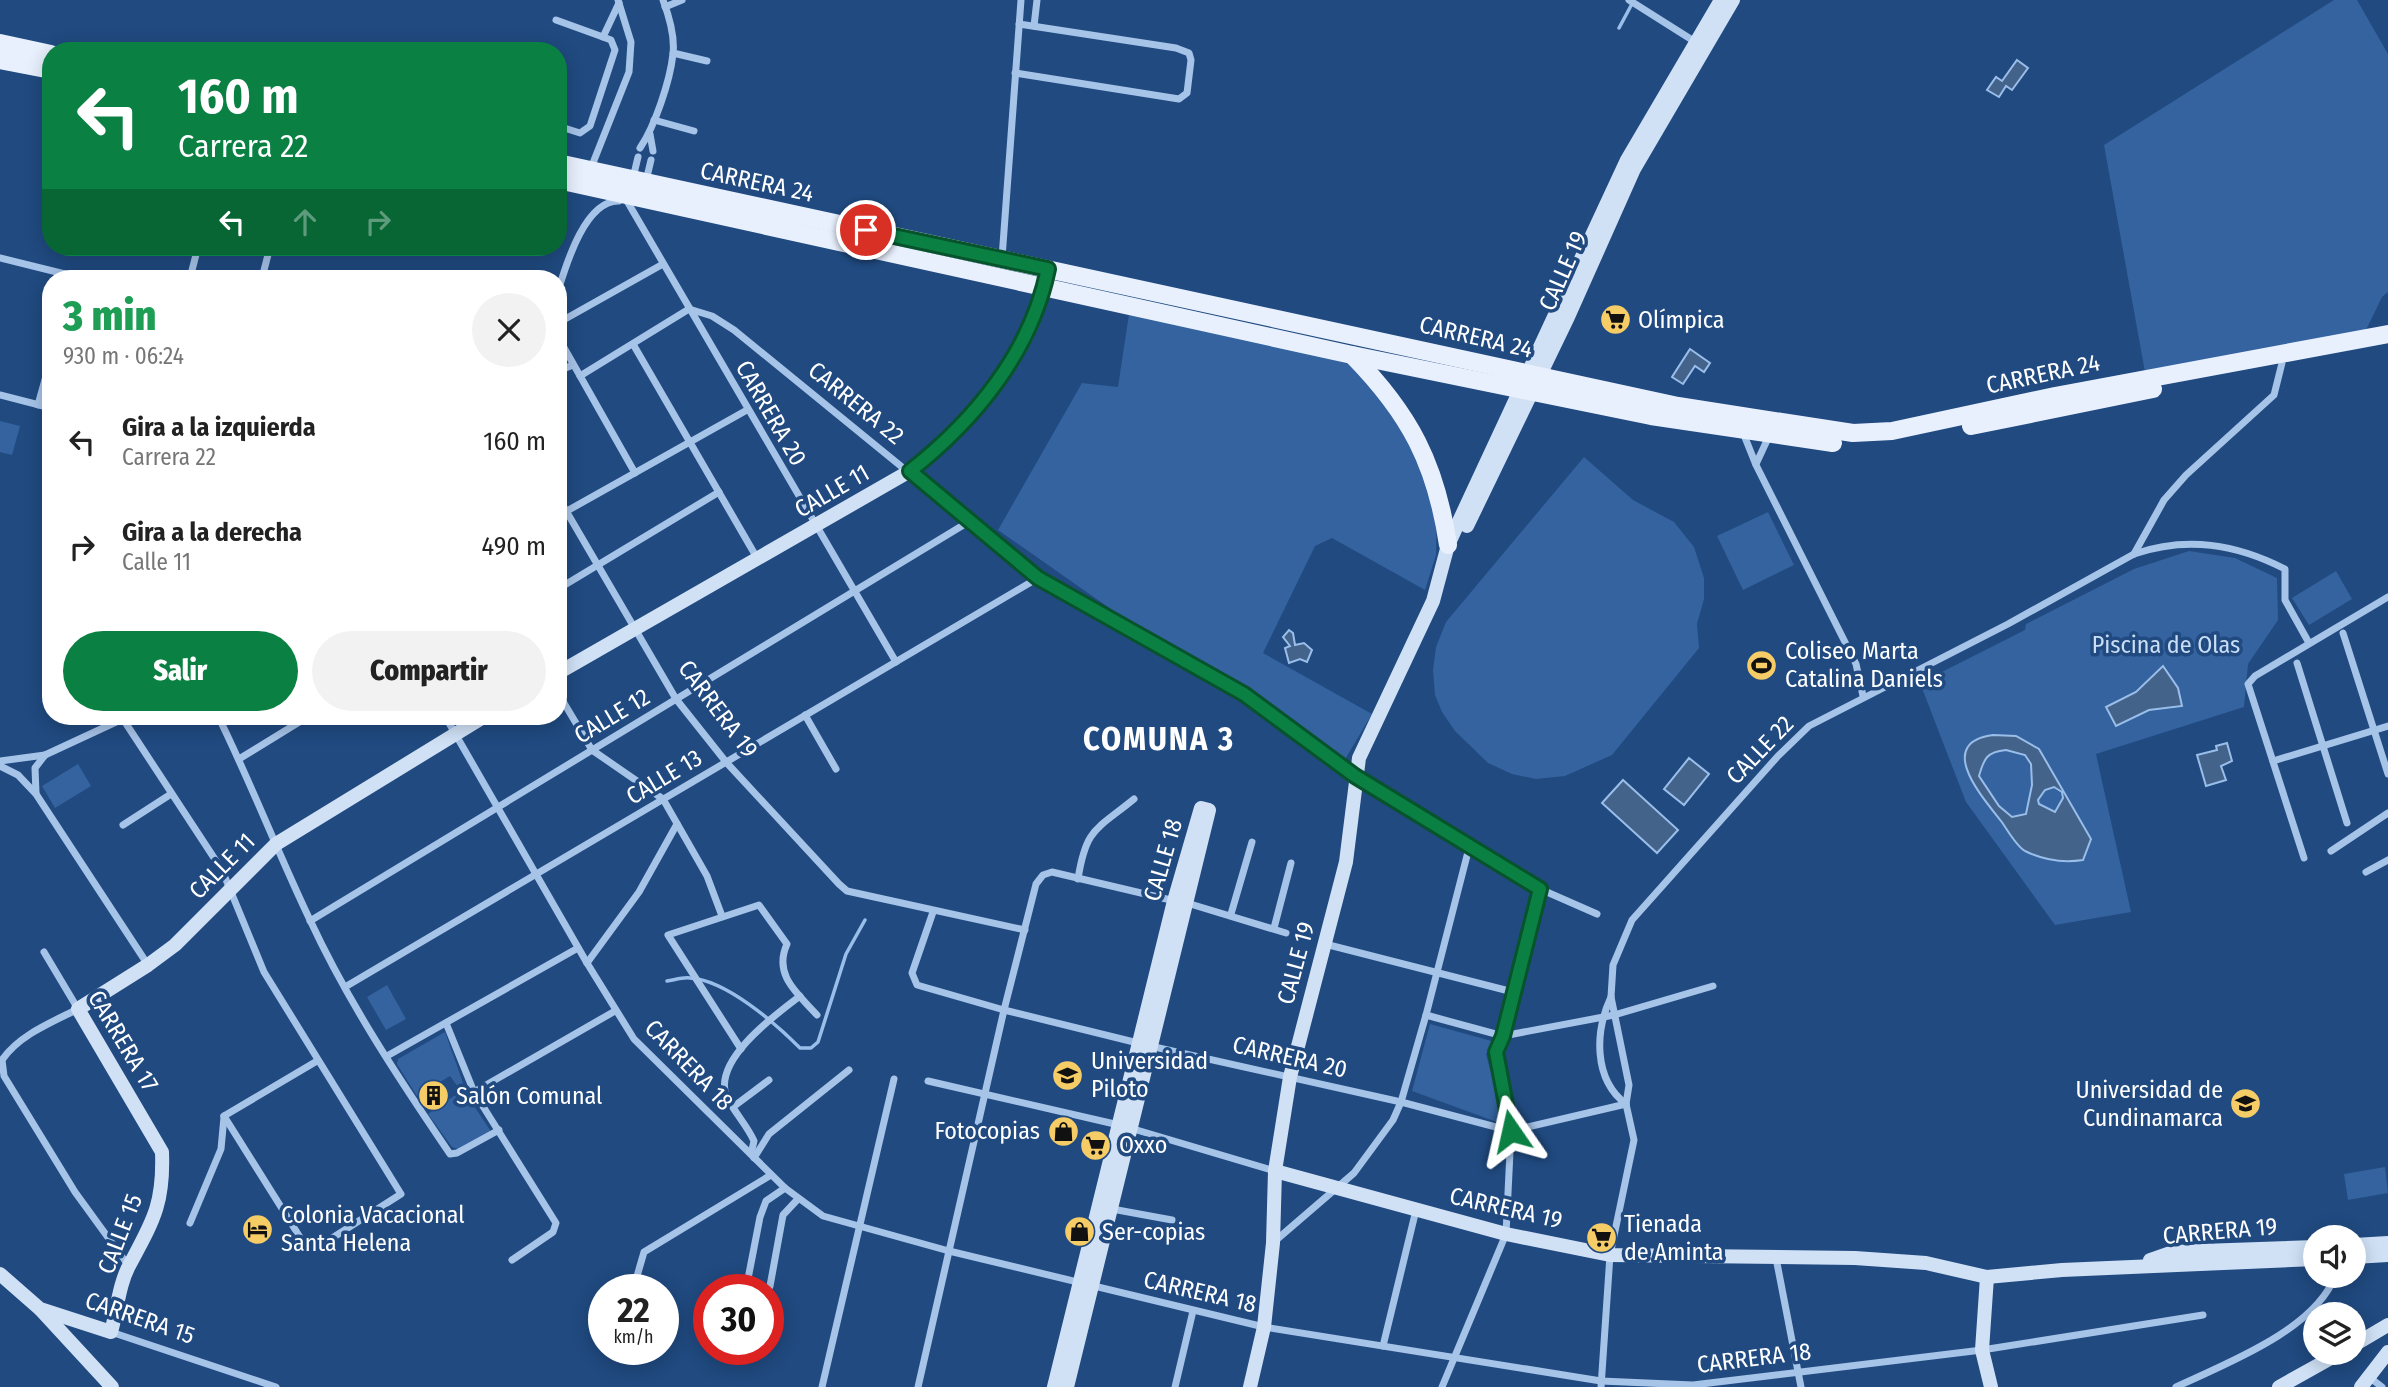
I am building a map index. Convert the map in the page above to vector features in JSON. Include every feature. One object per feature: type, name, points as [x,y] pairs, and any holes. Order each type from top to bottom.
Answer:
[{"type":"main road","points":[[0,43],[42,52]]},
{"type":"main road","points":[[0,60],[42,68]]},
{"type":"main road","name":"CARRERA 24","points":[[567,168],[588,178],[635,192],[1014,281],[1046,278],[1529,382],[1651,416],[1853,445],[1887,443],[2388,344]]},
{"type":"main road","name":"CARRERA 24","points":[[567,179],[588,178]]},
{"type":"main road","name":"CARRERA 24","points":[[635,192],[1002,259],[1046,278],[1352,355],[1745,418],[1871,433],[2388,334]]},
{"type":"main road","points":[[1352,355],[1383,386],[1408,421],[1428,460],[1441,502],[1448,545]]},
{"type":"street","points":[[640,148],[650,134],[673,53],[664,3],[682,0]]},
{"type":"street","points":[[1014,281],[1002,259],[1021,0]]},
{"type":"street","points":[[1034,26],[1037,0]]},
{"type":"street","points":[[1629,0],[1699,45]]},
{"type":"street","name":"CALLE 19","points":[[1250,1387],[1264,1326],[1272,1243],[1275,1171],[1290,1077],[1346,862],[1359,758],[1430,608],[1444,567],[1529,382],[1721,0]]},
{"type":"street","name":"CALLE 19","points":[[1699,45],[1733,0]]},
{"type":"street","points":[[603,37],[619,1]]},
{"type":"street","points":[[588,178],[629,72],[631,42],[619,1]]},
{"type":"street","points":[[556,20],[603,37],[614,43],[615,50],[590,126],[580,133],[567,129]]},
{"type":"street","points":[[1015,73],[1179,99],[1187,93],[1191,60],[1184,50],[1019,24]]},
{"type":"street","points":[[673,53],[707,61]]},
{"type":"street","points":[[654,120],[694,131]]},
{"type":"street","points":[[650,134],[653,151]]},
{"type":"street","points":[[635,192],[638,157]]},
{"type":"street","points":[[564,270],[569,255],[592,215],[610,201],[635,192],[651,160]]},
{"type":"street","name":"CARRERA 20","points":[[635,192],[663,264],[895,662]]},
{"type":"street","points":[[0,258],[47,270]]},
{"type":"street","points":[[567,318],[663,264]]},
{"type":"street","name":"CALLE 11","points":[[567,668],[910,471],[951,436],[1009,368],[1032,322],[1046,278]]},
{"type":"street","points":[[580,376],[689,309]]},
{"type":"street","name":"CARRERA 22","points":[[689,309],[712,316],[734,330],[1038,578],[1244,694],[1355,776],[1540,889],[1597,914]]},
{"type":"street","points":[[633,344],[757,559]]},
{"type":"street","points":[[567,354],[635,473]]},
{"type":"street","points":[[2134,554],[2171,491],[2274,395],[2282,363]]},
{"type":"street","points":[[567,367],[573,365]]},
{"type":"street","points":[[38,405],[42,391]]},
{"type":"street","points":[[0,395],[42,406]]},
{"type":"street","points":[[567,511],[747,410]]},
{"type":"street","points":[[1742,430],[1756,465],[1856,664],[1863,696]]},
{"type":"street","points":[[1756,465],[1770,434]]},
{"type":"street","name":"CALLE 19","points":[[1444,567],[1448,545],[1493,461]]},
{"type":"street","points":[[567,584],[719,492]]},
{"type":"street","name":"CARRERA 19","points":[[567,511],[676,699],[726,762],[847,891],[933,912]]},
{"type":"street","name":"CALLE 12","points":[[310,921],[970,521]]},
{"type":"street","points":[[2134,554],[2151,548],[2204,542],[2266,559],[2286,569],[2285,600],[2309,643]]},
{"type":"street","name":"CALLE 22","points":[[1601,1384],[1610,1255],[1634,1140],[1626,1104],[1629,1085],[1611,997],[1613,965],[1632,920],[1777,756],[1809,726],[2008,624],[2134,554]]},
{"type":"street","name":"CALLE 13","points":[[345,987],[1038,578]]},
{"type":"street","points":[[2304,858],[2248,684],[2255,676],[2388,597]]},
{"type":"street","points":[[2343,633],[2388,774]]},
{"type":"street","points":[[2297,663],[2347,822]]},
{"type":"street","points":[[567,708],[592,750],[663,799],[707,876],[722,916]]},
{"type":"street","points":[[806,715],[836,769]]},
{"type":"street","points":[[0,764],[46,755],[109,725]]},
{"type":"street","points":[[131,725],[171,794],[222,870],[264,972],[317,1061],[400,1190],[400,1195],[316,1249],[306,1247],[224,1116]]},
{"type":"street","points":[[222,725],[310,921],[345,987],[447,1151],[451,1154],[457,1153],[499,1130]]},
{"type":"street","points":[[239,759],[294,725]]},
{"type":"street","name":"CARRERA 18","points":[[449,725],[615,1011],[647,1053],[797,1200],[823,1216],[949,1251],[1193,1311],[1264,1326],[1601,1384],[1693,1385],[1982,1350],[2203,1315]]},
{"type":"street","name":"CALLE 11","points":[[128,1266],[75,1192],[12,1090],[4,1076],[2,1060],[26,1037],[78,1009],[175,945],[276,844],[470,725]]},
{"type":"street","points":[[2273,761],[2388,726]]},
{"type":"street","points":[[36,794],[33,783],[35,768],[46,755]]},
{"type":"street","points":[[0,764],[18,775],[36,794],[148,965]]},
{"type":"street","points":[[123,825],[171,794]]},
{"type":"street","points":[[1078,879],[1083,849],[1089,837],[1134,799]]},
{"type":"street","name":"CALLE 18","points":[[1067,1387],[1087,1285],[1201,808],[1209,810],[1180,902]]},
{"type":"street","points":[[2331,851],[2388,813]]},
{"type":"street","points":[[587,963],[639,892],[677,824]]},
{"type":"street","points":[[1231,914],[1252,842]]},
{"type":"street","points":[[1272,1243],[1354,1172],[1393,1120],[1401,1102],[1426,1015],[1470,844]]},
{"type":"street","points":[[2366,872],[2388,860]]},
{"type":"street","points":[[1274,928],[1291,863]]},
{"type":"street","points":[[918,1387],[987,1094],[1004,1010],[1036,884],[1043,875],[1052,872],[1231,914],[1286,933]]},
{"type":"street","points":[[1442,1387],[1506,1234],[1511,1131],[1496,1052],[1503,1036],[1540,889]]},
{"type":"street","points":[[741,1049],[668,935],[753,905],[762,907],[787,944],[781,958],[782,973],[817,1015]]},
{"type":"street","points":[[933,912],[1025,930]]},
{"type":"street","name":"CARRERA 20","points":[[933,912],[912,973],[915,983],[1004,1010],[1144,1045],[1401,1102],[1511,1131],[1626,1104]]},
{"type":"street","points":[[1324,944],[1435,975],[1513,992]]},
{"type":"street","points":[[387,1056],[578,948]]},
{"type":"street","name":"CARRERA 17","points":[[44,953],[162,1152]]},
{"type":"street","points":[[1426,1015],[1503,1036],[1614,1015],[1713,986]]},
{"type":"street","points":[[752,1156],[754,1141],[726,1093],[727,1069],[741,1049],[774,1016],[800,996]]},
{"type":"street","name":"CALLE 22","points":[[1611,997],[1601,1018],[1599,1031],[1604,1072],[1613,1093],[1626,1104]]},
{"type":"street","points":[[474,1092],[615,1011]]},
{"type":"street","points":[[446,1023],[474,1092],[556,1223],[553,1232],[512,1260]]},
{"type":"street","points":[[224,1116],[317,1061]]},
{"type":"street","points":[[752,1156],[769,1134],[849,1070]]},
{"type":"street","points":[[822,1387],[894,1079]]},
{"type":"street","points":[[733,1107],[769,1080]]},
{"type":"street","name":"CARRERA 19","points":[[928,1080],[1126,1127],[1506,1234],[1610,1255],[1776,1257],[1926,1264],[1987,1277],[2129,1267],[2303,1260]]},
{"type":"street","points":[[190,1223],[221,1149],[224,1116]]},
{"type":"street","name":"CALLE 18","points":[[1054,1387],[1112,1209],[1126,1127]]},
{"type":"street","name":"CALLE 15","points":[[111,1332],[128,1266],[156,1217],[163,1177],[162,1152]]},
{"type":"street","points":[[638,1274],[644,1252],[771,1175]]},
{"type":"street","points":[[749,1274],[760,1217],[766,1201],[785,1188]]},
{"type":"street","points":[[772,1274],[783,1215],[797,1200]]},
{"type":"street","points":[[1112,1209],[1172,1220]]},
{"type":"street","points":[[1383,1346],[1416,1210]]},
{"type":"street","points":[[2366,1244],[2388,1243]]},
{"type":"street","name":"CARRERA 19","points":[[2129,1267],[2173,1252],[2303,1247]]},
{"type":"street","points":[[2366,1256],[2388,1255]]},
{"type":"street","points":[[1776,1257],[1801,1387]]},
{"type":"street","name":"CARRERA 15","points":[[0,1274],[40,1309],[258,1385],[276,1387]]},
{"type":"street","points":[[1987,1277],[1982,1350],[1991,1387]]},
{"type":"street","points":[[2176,1387],[2242,1356],[2293,1325],[2322,1298],[2328,1288]]},
{"type":"street","points":[[40,1309],[112,1387]]},
{"type":"street","points":[[1175,1387],[1193,1311]]},
{"type":"street","points":[[2366,1338],[2388,1325]]},
{"type":"street","points":[[2382,1387],[2365,1382],[2388,1352]]},
{"type":"street","points":[[2279,1387],[2318,1365]]},
{"type":"green space","points":[[2334,0],[2357,0],[2388,54],[2388,292],[2382,297],[2366,330],[2145,372],[2104,145]]},
{"type":"green space","points":[[1129,314],[1316,354],[1349,364],[1386,399],[1423,462],[1437,508],[1436,555],[1425,590],[1332,538],[1315,546],[1263,653],[1372,714],[1344,761],[1237,685],[1155,640],[998,530],[1082,383],[1118,387]]},
{"type":"green space","points":[[0,421],[20,426],[12,455],[0,452]]},
{"type":"green space","points":[[1584,457],[1633,500],[1674,522],[1694,547],[1704,578],[1704,599],[1697,624],[1699,648],[1612,755],[1565,776],[1536,779],[1512,774],[1488,763],[1455,731],[1442,712],[1435,695],[1433,670],[1436,647],[1446,622]]},
{"type":"green space","points":[[1768,512],[1794,565],[1743,590],[1717,536]]},
{"type":"green space","name":"Piscina de Olas","points":[[2189,551],[2235,558],[2277,578],[2278,620],[2248,664],[2244,707],[2096,754],[2131,912],[2055,925],[1966,802],[1920,683],[2025,630],[2026,624],[2134,569]]},
{"type":"green space","points":[[2336,571],[2352,599],[2309,625],[2292,598]]},
{"type":"green space","points":[[78,764],[91,786],[55,808],[42,786]]},
{"type":"green space","points":[[387,985],[406,1019],[386,1030],[367,997]]},
{"type":"green space","points":[[1430,1024],[1495,1042],[1486,1054],[1505,1125],[1412,1091]]},
{"type":"green space","points":[[445,1032],[468,1097],[492,1133],[460,1150],[452,1147],[428,1114],[461,1091],[450,1076],[417,1096],[397,1064],[398,1059]]},
{"type":"green space","points":[[2385,1167],[2388,1193],[2348,1200],[2344,1174]]},
{"type":"shaded area","points":[[2017,60],[2028,68],[2012,90],[2006,86],[1999,97],[1987,90],[1996,77],[2002,81]]},
{"type":"shaded area","points":[[1690,349],[1710,363],[1704,372],[1695,366],[1683,384],[1672,377]]},
{"type":"shaded area","points":[[1289,630],[1293,633],[1295,645],[1304,643],[1312,650],[1307,662],[1300,659],[1289,663],[1285,648],[1290,646],[1283,637]]},
{"type":"shaded area","points":[[2163,666],[2178,688],[2182,706],[2149,710],[2116,726],[2106,707],[2136,692]]},
{"type":"shaded area","points":[[1993,735],[2016,736],[2039,749],[2091,839],[2083,860],[2046,859],[2025,851],[2018,845],[1975,786],[1968,772],[1965,760],[1967,749],[1976,740]],"holes":[[[2006,750],[2025,755],[2031,764],[2032,785],[2026,814],[2012,817],[1999,806],[1979,776],[1987,757],[1994,752]],[[2054,787],[2062,792],[2063,798],[2055,812],[2039,804],[2038,800],[2045,790]]]},
{"type":"shaded area","points":[[2227,743],[2232,761],[2221,766],[2226,780],[2206,786],[2197,755],[2217,750],[2216,746]]},
{"type":"shaded area","points":[[1689,758],[1709,774],[1684,805],[1664,789]]},
{"type":"shaded area","points":[[1623,780],[1678,830],[1657,853],[1602,803]]},
{"type":"waterway","points":[[1619,28],[1633,2]]},
{"type":"waterway","points":[[667,981],[690,978],[719,986],[764,1015],[800,1048],[811,1048],[818,1042],[846,954],[865,920]]},
{"type":"place","name":"Olímpica","points":[[1615,320]]},
{"type":"place","name":"Coliseo Marta Catalina Daniels","points":[[1762,665]]},
{"type":"place","name":"Universidad Piloto","points":[[1068,1075]]},
{"type":"place","name":"Salón Comunal","points":[[433,1096]]},
{"type":"place","name":"Universidad de Cundinamarca","points":[[2246,1104]]},
{"type":"place","name":"Fotocopias","points":[[1063,1131]]},
{"type":"place","name":"Oxxo","points":[[1096,1145]]},
{"type":"place","name":"Colonia Vacacional Santa Helena","points":[[258,1229]]},
{"type":"place","name":"Ser-copias","points":[[1079,1232]]},
{"type":"place","name":"Tienada de Aminta","points":[[1601,1238]]},
{"type":"district","name":"COMUNA 3","points":[[1159,739]]},
{"type":"route","points":[[866,230],[1048,269],[1032,322],[1009,368],[951,436],[910,471],[1038,578],[1244,694],[1355,776],[1540,889],[1503,1036],[1496,1052],[1511,1131]]}]
